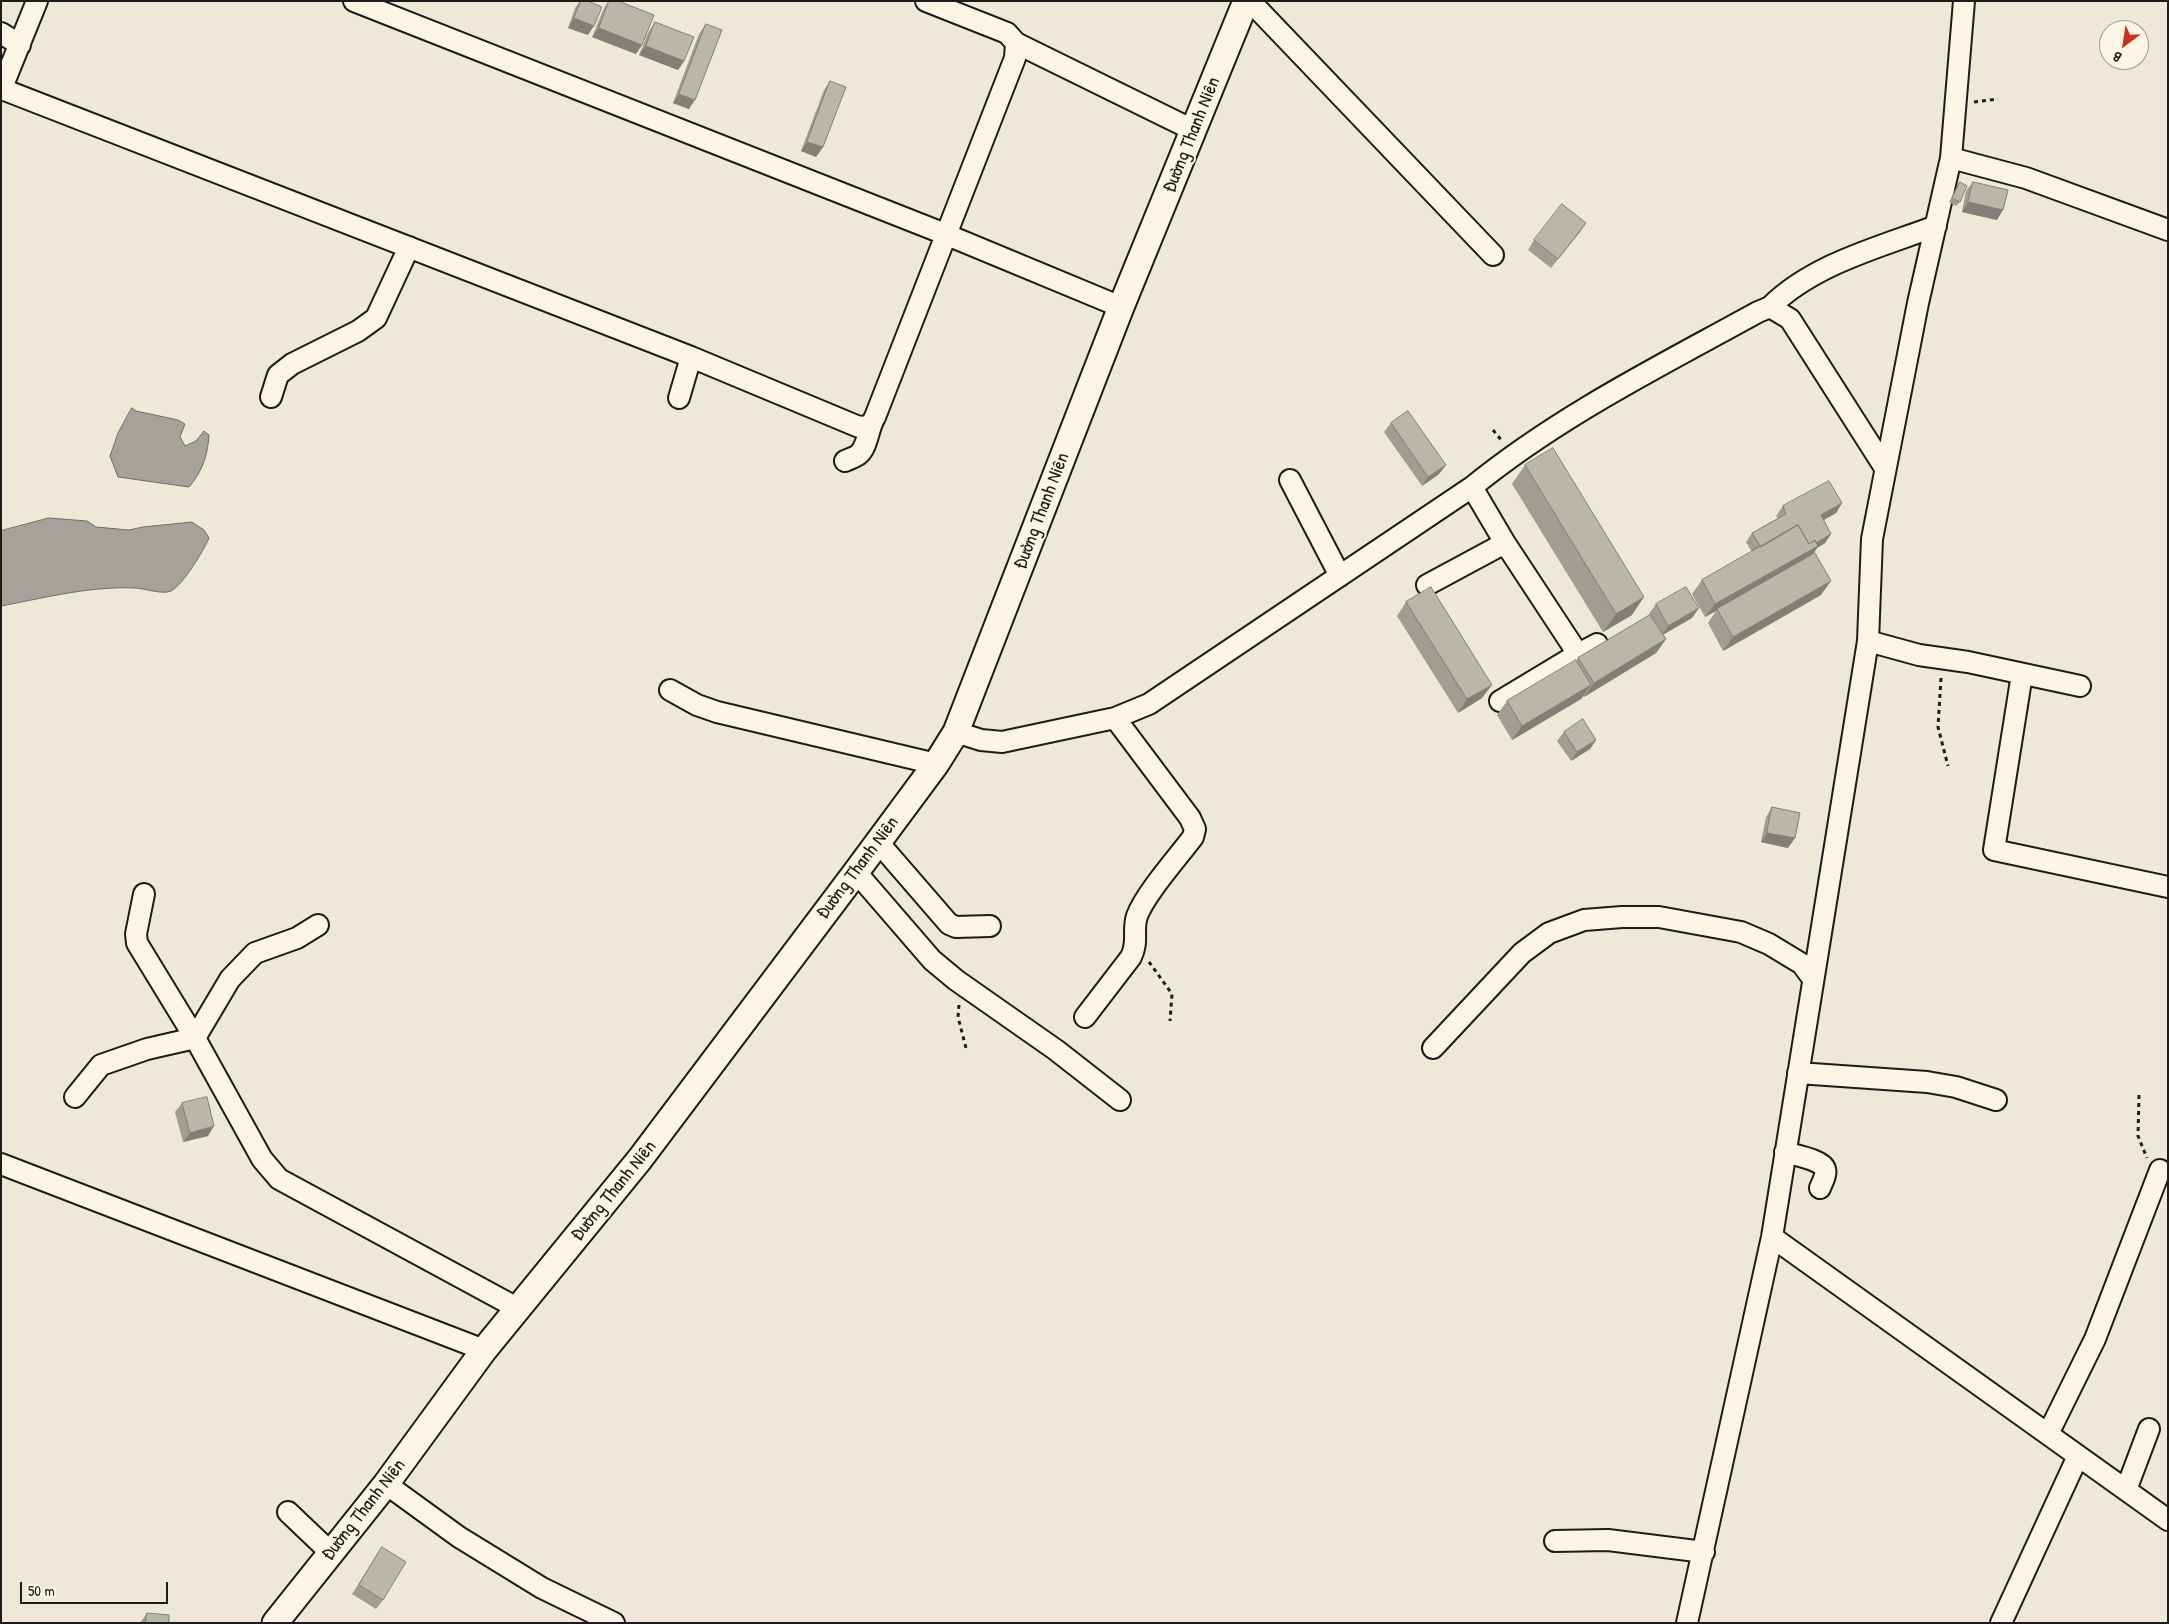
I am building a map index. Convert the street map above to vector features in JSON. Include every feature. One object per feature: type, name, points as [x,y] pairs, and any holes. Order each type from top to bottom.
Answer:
[{"type":"main road","name":"Đường Thanh Niên","points":[[275,1623],[386,1484],[484,1350],[640,1159],[936,764],[956,732],[1121,307],[1246,1]]},
{"type":"street","points":[[37,1],[2,90],[691,357],[859,428],[869,426]]},
{"type":"street","points":[[354,1],[945,234],[1121,307]]},
{"type":"street","points":[[926,1],[1008,33],[1016,43],[1193,130]]},
{"type":"street","points":[[1250,1],[1493,256]]},
{"type":"street","points":[[1687,1623],[1772,1237],[1868,641],[1872,539],[1951,158],[1964,1]]},
{"type":"street","points":[[1,33],[20,45]]},
{"type":"street","points":[[845,461],[859,454],[866,441],[869,426],[875,417],[1015,58],[1016,43]]},
{"type":"street","points":[[1951,158],[2026,178],[2168,230]]},
{"type":"street","points":[[956,732],[981,740],[1002,742],[1116,718],[1149,704],[1472,487],[1513,454],[1568,419],[1770,307],[1796,285],[1820,272],[1857,255],[1936,226]]},
{"type":"street","points":[[271,397],[278,375],[292,364],[358,331],[376,318],[409,247]]},
{"type":"street","points":[[1770,307],[1790,319],[1886,468]]},
{"type":"street","points":[[679,398],[691,357]]},
{"type":"street","points":[[1290,480],[1340,576]]},
{"type":"street","points":[[1472,487],[1505,543],[1578,654]]},
{"type":"street","points":[[1427,585],[1505,543]]},
{"type":"street","points":[[1868,641],[1919,655],[2080,686]]},
{"type":"street","points":[[1500,701],[1597,644]]},
{"type":"street","points":[[2022,674],[1994,850],[2168,887]]},
{"type":"street","points":[[670,690],[697,705],[717,712],[936,764]]},
{"type":"street","points":[[1085,1018],[1131,957],[1136,947],[1137,916],[1157,884],[1193,837],[1195,829],[1190,818],[1116,718]]},
{"type":"street","points":[[878,842],[949,924],[956,927],[990,926]]},
{"type":"street","points":[[856,872],[932,960],[1049,1045],[1120,1100]]},
{"type":"street","points":[[144,894],[136,934],[137,943],[194,1038],[262,1159],[279,1179],[519,1309]]},
{"type":"street","points":[[1433,1048],[1522,953],[1549,933],[1584,920],[1622,917],[1659,918],[1740,932],[1770,944],[1802,964],[1813,979]]},
{"type":"street","points":[[75,1097],[101,1065],[147,1049],[194,1038],[230,979],[255,953],[297,938],[318,925]]},
{"type":"street","points":[[1798,1073],[1927,1082],[1956,1087],[1996,1100]]},
{"type":"street","points":[[1785,1152],[1819,1162],[1825,1167],[1826,1170],[1820,1188]]},
{"type":"street","points":[[1,1164],[484,1350]]},
{"type":"street","points":[[2048,1434],[2095,1339],[2160,1170]]},
{"type":"street","points":[[1772,1237],[2168,1520]]},
{"type":"street","points":[[2126,1490],[2149,1429]]},
{"type":"street","points":[[2001,1623],[2078,1456]]},
{"type":"street","points":[[386,1484],[459,1537],[542,1588],[614,1623]]},
{"type":"street","points":[[288,1512],[331,1553]]},
{"type":"street","points":[[1555,1540],[1608,1540],[1704,1552]]},
{"type":"path","points":[[1939,658],[1941,682],[1938,727],[1948,766]]},
{"type":"path","points":[[1136,947],[1165,982],[1172,994],[1170,1021]]},
{"type":"path","points":[[962,983],[958,1017],[966,1048]]},
{"type":"path","points":[[2139,1095],[2138,1136],[2149,1162],[2160,1170]]},
{"type":"shaded area","points":[[132,408],[136,411],[178,420],[185,424],[180,437],[185,446],[196,441],[204,431],[209,435],[204,463],[189,487],[118,477],[110,456],[118,433]]},
{"type":"shaded area","points":[[49,518],[87,521],[96,527],[129,530],[192,522],[204,530],[209,538],[187,575],[171,591],[163,592],[134,588],[101,589],[67,593],[1,606],[1,531]]},
{"type":"building","points":[[581,1],[588,1],[602,7],[594,26],[574,18]]},
{"type":"building","points":[[609,1],[618,1],[654,15],[642,45],[599,28]]},
{"type":"building","points":[[655,22],[694,37],[684,61],[646,46]]},
{"type":"building","points":[[706,24],[722,30],[695,100],[679,94]]},
{"type":"building","points":[[830,81],[846,87],[823,147],[807,142]]},
{"type":"building","points":[[1960,182],[1967,186],[1960,202],[1952,198]]},
{"type":"building","points":[[1973,182],[2008,190],[2003,210],[1968,202]]},
{"type":"building","points":[[1562,204],[1586,223],[1558,259],[1534,240]]},
{"type":"building","points":[[1408,411],[1446,465],[1428,477],[1391,423]]},
{"type":"building","points":[[1553,448],[1644,597],[1616,614],[1525,465]]},
{"type":"building","points":[[1829,481],[1842,503],[1821,515],[1831,534],[1816,543],[1815,540],[1809,544],[1798,525],[1761,547],[1752,533],[1786,514],[1783,506]]},
{"type":"building","points":[[1798,525],[1809,544],[1815,540],[1818,546],[1715,604],[1702,580]]},
{"type":"building","points":[[1815,553],[1831,581],[1733,637],[1717,609]]},
{"type":"building","points":[[1431,587],[1492,685],[1467,699],[1406,602]]},
{"type":"building","points":[[1686,587],[1699,608],[1668,626],[1656,604]]},
{"type":"building","points":[[1650,615],[1666,639],[1594,683],[1578,658]]},
{"type":"building","points":[[1576,660],[1591,685],[1522,726],[1507,701]]},
{"type":"building","points":[[1583,719],[1596,740],[1577,752],[1564,732]]},
{"type":"building","points":[[1772,807],[1800,813],[1795,838],[1767,833]]},
{"type":"building","points":[[207,1097],[214,1126],[190,1133],[182,1103]]},
{"type":"building","points":[[382,1547],[406,1562],[383,1600],[359,1585]]},
{"type":"building","points":[[147,1613],[169,1615],[169,1623],[146,1623]]}]
